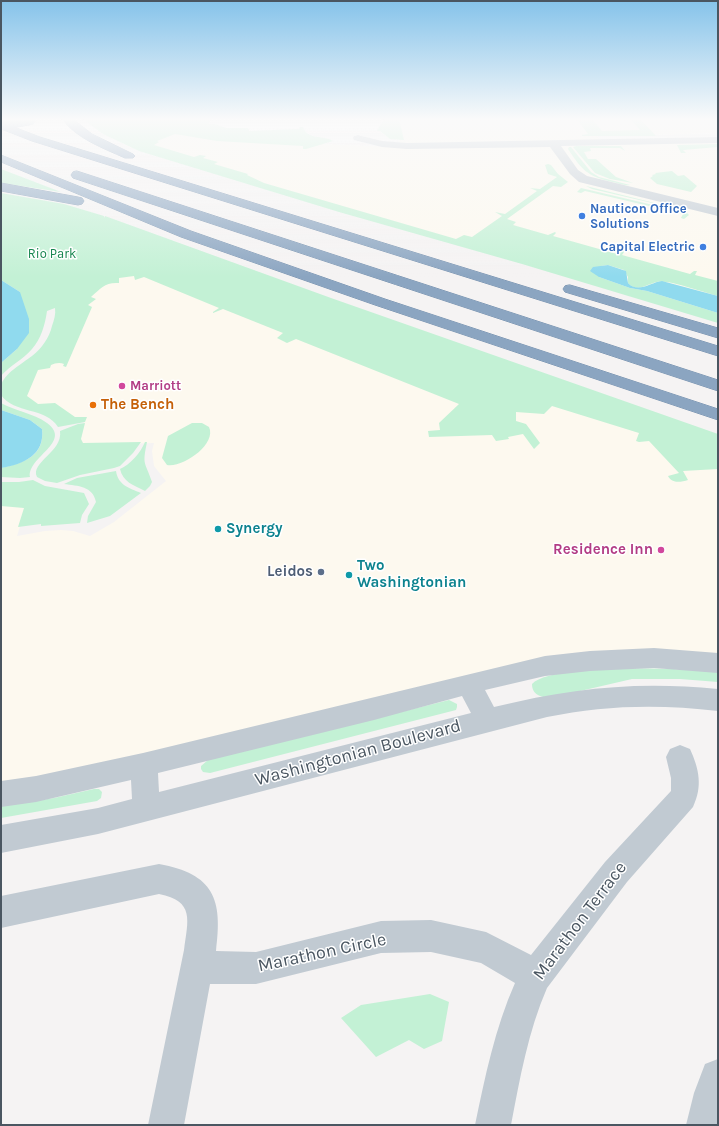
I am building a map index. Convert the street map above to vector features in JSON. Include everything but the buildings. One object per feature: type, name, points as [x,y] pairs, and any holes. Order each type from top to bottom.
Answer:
[{"type":"highway","points":[[34,172],[165,226],[380,302],[718,415]]},
{"type":"highway","points":[[67,172],[718,386]]},
{"type":"highway","points":[[141,172],[718,351]]},
{"type":"highway","points":[[173,172],[447,253]]},
{"type":"highway","points":[[1,187],[70,199],[165,226]]},
{"type":"highway","points":[[560,286],[718,334]]},
{"type":"highway","points":[[380,302],[455,321],[545,352],[718,405]]},
{"type":"street","points":[[574,172],[583,178],[718,212]]},
{"type":"street","points":[[1,794],[36,789],[143,765],[545,666],[590,661],[654,658],[718,663]]},
{"type":"street","points":[[469,684],[487,720]]},
{"type":"street","name":"Washingtonian Boulevard","points":[[1,839],[98,821],[538,708],[607,697],[718,700]]},
{"type":"street","name":"Marathon Terrace","points":[[493,1125],[505,1064],[522,1006],[535,976],[616,872],[683,798],[686,792],[686,784],[680,757]]},
{"type":"street","points":[[143,765],[147,809]]},
{"type":"street","points":[[1,912],[159,878],[175,882],[192,890],[200,904],[202,924],[196,967],[166,1125]]},
{"type":"street","name":"Marathon Circle","points":[[196,967],[256,968],[381,937],[431,936],[486,948],[535,976]]},
{"type":"street","points":[[704,1125],[712,1093],[718,1077]]},
{"type":"shaded area","points":[[220,172],[718,172],[718,322]]},
{"type":"shaded area","points":[[143,272],[552,401],[718,456],[718,660],[579,659],[1,789],[1,504],[27,504],[17,536],[61,530],[73,531],[90,536],[114,522],[166,481],[154,466],[152,451],[154,443],[85,445],[80,443],[85,418],[74,418],[37,405],[25,396],[37,370],[82,298],[108,277]]},
{"type":"green space","points":[[1,172],[8,172],[61,192],[1,183]]},
{"type":"green space","points":[[206,172],[240,172],[248,174],[247,175],[264,183],[456,239],[464,235],[472,237],[502,216],[495,212],[505,214],[537,191],[530,188],[540,189],[557,177],[548,174],[547,172],[556,172],[568,182],[561,187],[553,186],[507,219],[516,222],[513,225],[548,235],[555,232],[556,233],[553,236],[617,254],[623,251],[624,252],[622,255],[690,274],[697,271],[695,275],[718,281],[718,296],[669,282],[657,282],[638,288],[631,286],[628,283],[628,277],[624,270],[608,265],[601,266],[599,277],[630,288],[647,291],[718,313],[718,323],[522,264],[339,212]]},
{"type":"green space","points":[[587,172],[591,172],[599,177],[630,185],[623,185],[604,180]]},
{"type":"green space","points":[[594,172],[610,172],[616,177],[633,183],[610,179]]},
{"type":"green space","points":[[673,172],[678,176],[684,175],[697,186],[691,192],[657,184],[650,178],[653,176],[652,175],[656,174],[655,173]]},
{"type":"green space","points":[[586,186],[691,212],[592,189]]},
{"type":"green space","points":[[581,188],[687,213],[689,215],[684,219],[681,218],[683,214],[585,191],[581,193],[577,192]]},
{"type":"green space","name":"Rio Park","points":[[1,193],[64,204],[104,216],[104,218],[105,216],[331,298],[718,434],[718,469],[683,471],[688,480],[680,482],[674,481],[668,476],[679,473],[649,441],[636,441],[639,433],[552,406],[544,414],[516,412],[516,421],[526,424],[540,443],[534,449],[523,434],[508,437],[509,439],[496,441],[492,435],[429,437],[428,431],[440,430],[439,423],[459,404],[296,339],[287,343],[277,338],[283,333],[223,309],[213,313],[219,308],[144,277],[135,280],[134,276],[119,278],[119,283],[110,284],[101,288],[91,297],[96,299],[88,305],[92,307],[66,367],[63,366],[64,364],[58,363],[51,365],[50,368],[38,370],[27,396],[38,404],[55,403],[75,417],[87,417],[85,422],[58,427],[46,416],[14,405],[1,395],[1,387],[5,377],[36,353],[45,342],[55,317],[55,308],[47,311],[42,332],[32,349],[1,376],[1,363],[17,349],[20,292],[1,280]]},
{"type":"green space","points":[[1,403],[42,420],[54,430],[55,437],[52,443],[35,463],[31,470],[30,477],[1,477],[1,468],[18,464],[31,457],[40,446],[42,429],[30,420],[1,410]]},
{"type":"green space","points":[[85,423],[81,439],[83,443],[141,442],[133,453],[120,466],[80,475],[57,483],[45,481],[37,477],[36,472],[38,466],[57,445],[60,438],[60,431]]},
{"type":"green space","points":[[192,423],[202,423],[209,427],[210,434],[208,441],[197,454],[189,459],[174,465],[167,465],[162,458],[168,436]]},
{"type":"green space","points":[[145,442],[147,442],[145,463],[152,482],[145,491],[126,480],[120,469],[135,458]]},
{"type":"green space","points":[[116,471],[119,480],[122,483],[128,488],[141,493],[110,516],[87,523],[88,516],[96,502],[92,493],[84,488],[64,484],[77,478]]},
{"type":"green space","points":[[33,480],[45,486],[84,493],[89,504],[82,515],[80,523],[41,526],[41,524],[18,527],[24,508],[1,506],[1,482]]},
{"type":"green space","points":[[620,668],[718,672],[718,682],[680,679],[632,679],[550,698],[538,695],[532,688],[532,684],[539,679],[560,673]]},
{"type":"green space","points":[[449,700],[457,704],[456,710],[210,773],[203,772],[201,769],[201,766],[208,760]]},
{"type":"green space","points":[[99,789],[102,792],[101,798],[97,801],[1,818],[1,806],[54,798]]},
{"type":"green space","points":[[430,994],[449,1002],[442,1041],[424,1049],[409,1040],[376,1057],[341,1018],[361,1005]]},
{"type":"water","points":[[608,265],[626,271],[628,283],[632,286],[640,287],[662,281],[718,296],[718,313],[647,291],[630,288],[599,277],[590,271],[593,267]]},
{"type":"water","points":[[1,280],[20,292],[29,319],[29,333],[17,349],[1,363]]},
{"type":"water","points":[[1,410],[30,420],[42,429],[42,438],[40,446],[31,457],[18,464],[1,468]]},
{"type":"place","name":"Nauticon Office Solutions","points":[[582,216]]},
{"type":"place","name":"Capital Electric","points":[[703,247]]},
{"type":"place","name":"Marriott","points":[[122,386]]},
{"type":"place","name":"The Bench","points":[[93,405]]},
{"type":"place","name":"Synergy","points":[[218,529]]},
{"type":"place","name":"Residence Inn","points":[[661,550]]},
{"type":"place","name":"Leidos","points":[[321,572]]},
{"type":"place","name":"Two Washingtonian","points":[[349,575]]}]
